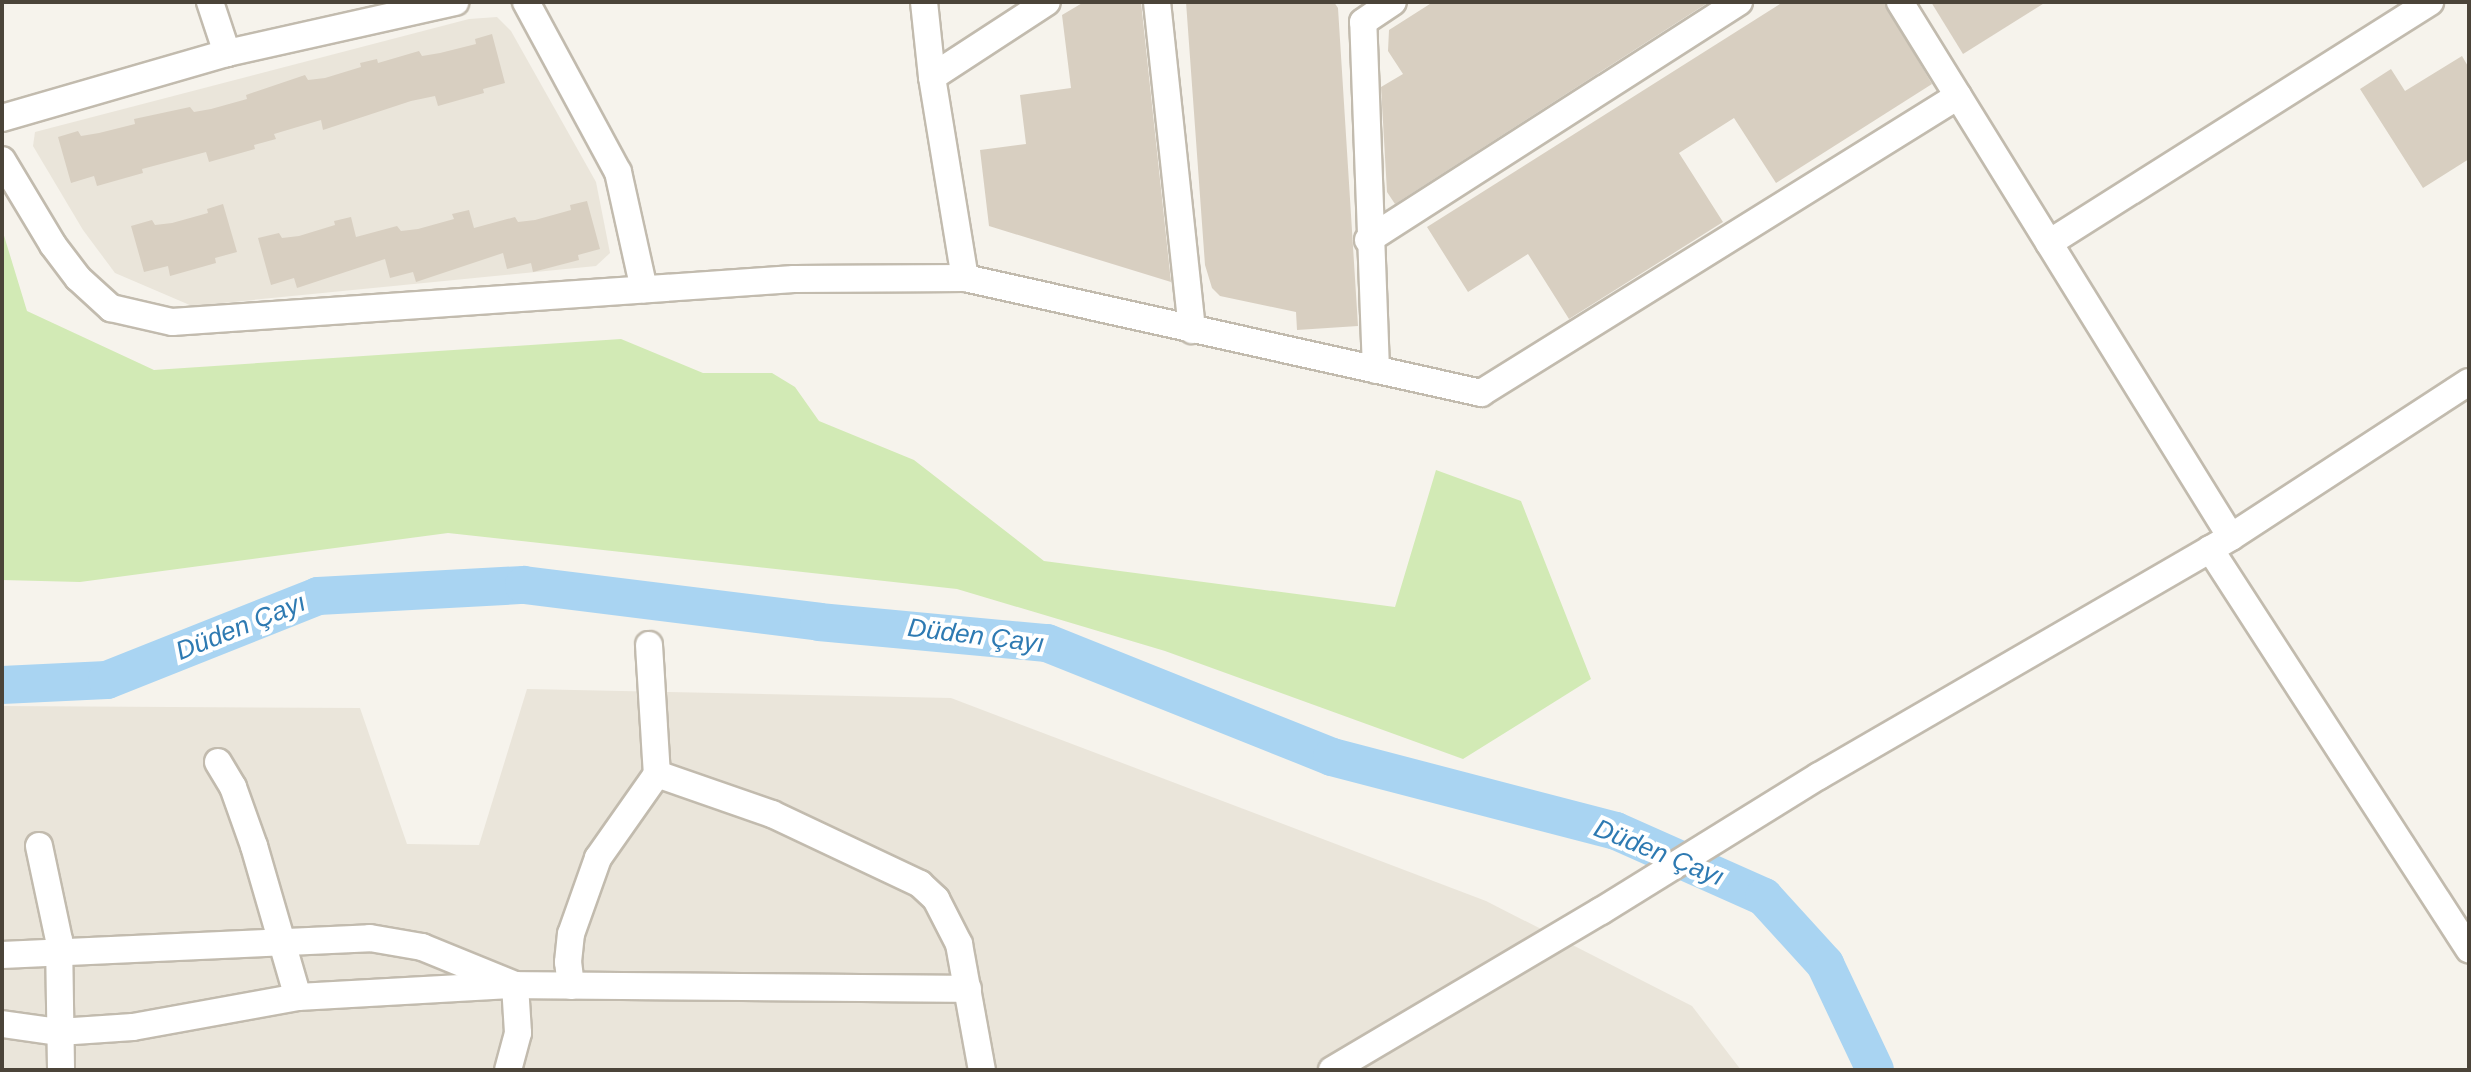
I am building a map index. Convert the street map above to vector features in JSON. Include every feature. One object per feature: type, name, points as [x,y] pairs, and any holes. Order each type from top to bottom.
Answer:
[{"type":"street","points":[[210,2],[227,53]]},
{"type":"street","points":[[2,118],[227,53],[455,2]]},
{"type":"street","points":[[526,2],[618,172],[644,289]]},
{"type":"street","points":[[924,2],[932,77],[965,278]]},
{"type":"street","points":[[932,77],[1047,2]]},
{"type":"street","points":[[1157,2],[1192,330]]},
{"type":"street","points":[[1376,370],[1357,12],[1393,2]]},
{"type":"street","points":[[1368,240],[1739,2]]},
{"type":"street","points":[[1900,2],[2049,243],[2221,543],[2469,950]]},
{"type":"street","points":[[2049,243],[2430,2]]},
{"type":"street","points":[[2,160],[53,245],[78,278],[111,308],[172,322],[794,279],[965,278],[1481,393],[1958,96]]},
{"type":"street","points":[[1332,1070],[1748,820],[2221,543],[2469,382]]},
{"type":"street","points":[[571,986],[568,962],[571,934],[598,858],[657,774],[649,645]]},
{"type":"street","points":[[218,762],[233,787],[254,846],[298,997]]},
{"type":"street","points":[[657,774],[772,814],[920,884],[936,899],[959,944],[982,1070]]},
{"type":"street","points":[[39,846],[59,954],[61,1070]]},
{"type":"street","points":[[2,955],[370,938],[422,947],[515,985]]},
{"type":"street","points":[[2,1024],[59,1032],[133,1027],[298,997],[515,985],[968,989]]},
{"type":"street","points":[[508,1070],[518,1033],[515,985]]},
{"type":"shaded area","points":[[497,17],[511,31],[596,182],[610,253],[596,266],[192,306],[115,273],[83,230],[33,146],[35,132],[469,19]]},
{"type":"shaded area","points":[[527,689],[951,698],[1486,901],[1692,1006],[1741,1070],[2,1070],[2,706],[360,708],[407,844],[479,845]]},
{"type":"green space","points":[[2,229],[27,311],[154,370],[621,339],[703,373],[772,373],[795,387],[819,421],[914,460],[1044,561],[1395,607],[1436,470],[1521,501],[1591,679],[1463,759],[1165,651],[957,589],[448,533],[80,582],[2,580]]},
{"type":"building","points":[[1084,2],[1141,2],[1171,282],[989,226],[980,150],[1026,144],[1020,95],[1071,88],[1062,15]]},
{"type":"building","points":[[1186,2],[1334,2],[1338,8],[1358,326],[1297,330],[1296,312],[1220,296],[1212,288],[1205,265]]},
{"type":"building","points":[[1433,2],[1709,2],[1395,204],[1387,192],[1381,87],[1403,74],[1388,51],[1389,30]]},
{"type":"building","points":[[1783,2],[1884,2],[1932,84],[1776,183],[1734,118],[1679,153],[1723,222],[1569,319],[1528,254],[1468,292],[1427,227]]},
{"type":"building","points":[[1931,2],[2046,2],[1963,54]]},
{"type":"building","points":[[492,34],[505,83],[483,89],[484,93],[438,106],[435,96],[411,101],[323,130],[321,120],[274,134],[276,139],[254,145],[255,149],[209,162],[206,152],[142,169],[143,173],[97,186],[94,176],[71,183],[58,137],[78,131],[81,136],[99,133],[135,124],[134,119],[190,107],[194,112],[211,109],[247,99],[246,95],[305,75],[308,80],[325,78],[377,59],[378,63],[419,51],[422,56],[440,53],[476,44],[475,39]]},
{"type":"building","points":[[2462,56],[2469,68],[2469,159],[2423,188],[2360,89],[2391,69],[2405,91]]},
{"type":"building","points":[[587,201],[600,249],[578,255],[579,260],[533,272],[531,263],[507,269],[503,253],[416,282],[413,272],[390,278],[385,259],[297,288],[294,278],[271,285],[258,238],[279,233],[282,238],[299,236],[351,217],[356,237],[397,226],[401,231],[418,229],[454,219],[452,214],[469,210],[474,228],[515,217],[518,222],[535,220],[571,210],[570,205]]},
{"type":"building","points":[[223,204],[237,252],[215,258],[216,263],[170,276],[168,266],[144,272],[131,226],[152,220],[155,225],[172,223],[208,213],[207,209]]},
{"type":"waterway","name":"Düden Çayı","points":[[2,685],[107,680],[318,596],[524,585],[819,622],[1047,643],[1332,757],[1616,831],[1764,897],[1825,964],[1875,1070]]}]
